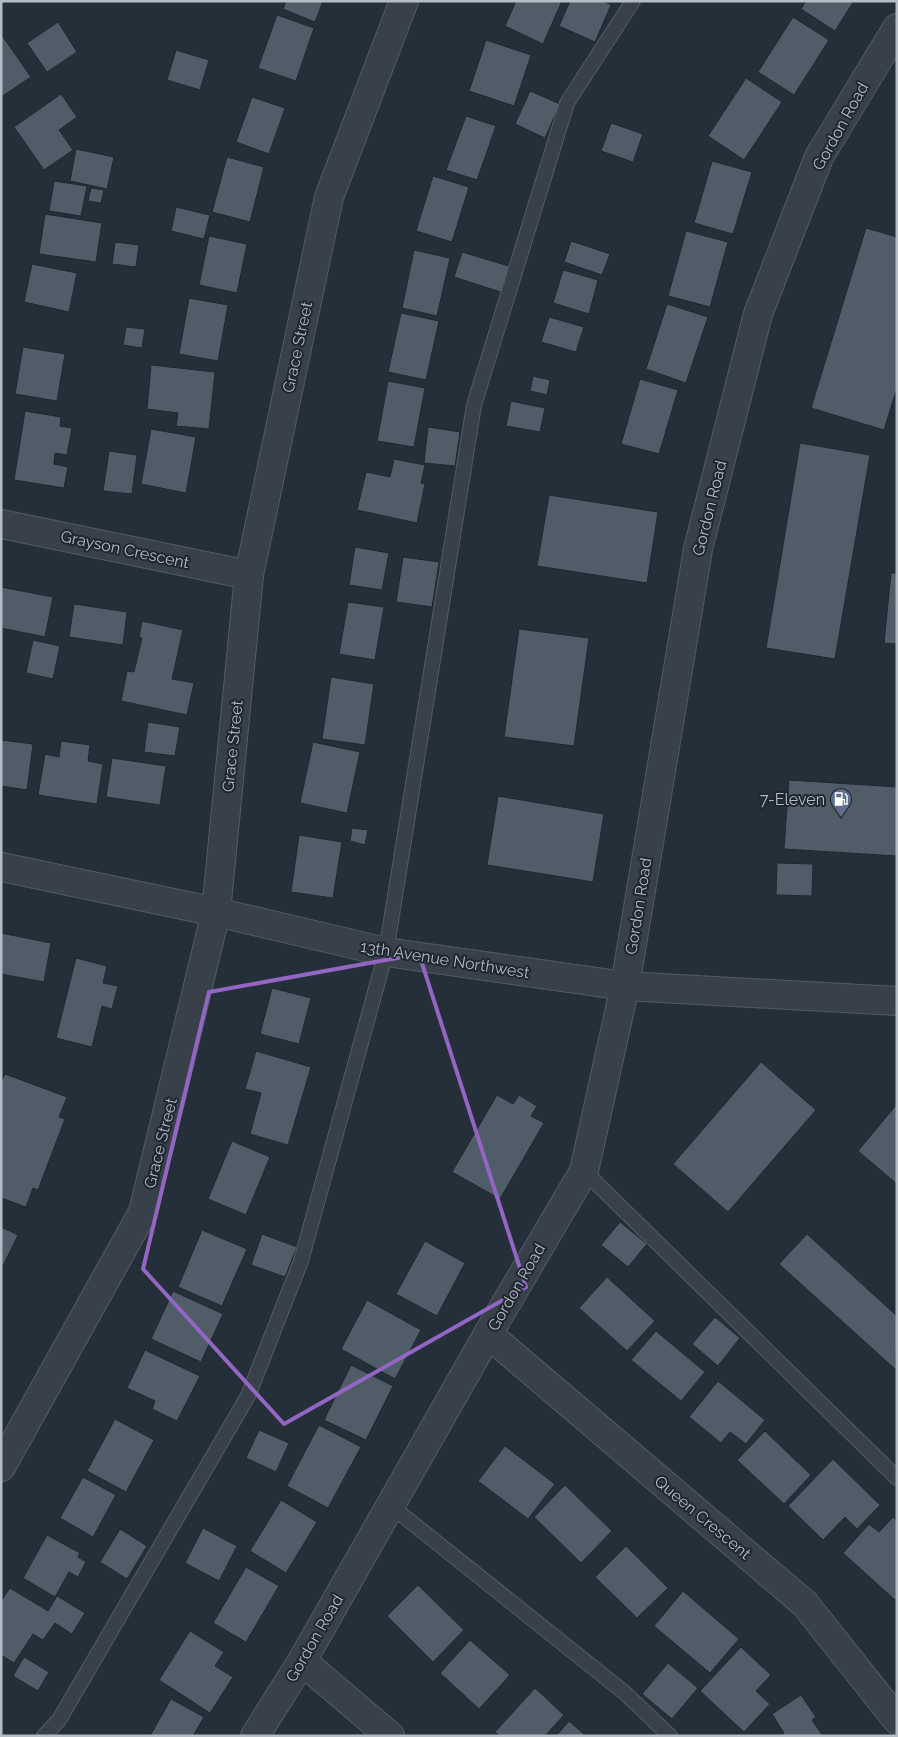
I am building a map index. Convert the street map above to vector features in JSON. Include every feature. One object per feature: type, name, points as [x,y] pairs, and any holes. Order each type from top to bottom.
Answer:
[{"type":"street","name":"Grace Street","points":[[1,1467],[143,1212],[216,912],[250,575],[329,197],[404,1]]},
{"type":"street","name":"Gordon Road","points":[[256,1736],[302,1661],[488,1334],[584,1171],[625,986],[698,549],[758,314],[819,158],[897,28]]},
{"type":"street","name":"Grayson Crescent","points":[[1,524],[250,575]]},
{"type":"street","name":"13th Avenue Northwest","points":[[1,867],[216,912],[386,952],[625,986],[897,1001]]},
{"type":"street","name":"Queen Crescent","points":[[488,1334],[805,1604],[897,1720]]},
{"type":"street","points":[[302,1661],[390,1736]]},
{"type":"lane","points":[[44,1736],[59,1720],[248,1396],[301,1261],[386,952],[474,405],[567,103],[633,1]]},
{"type":"lane","points":[[584,1171],[897,1478]]},
{"type":"lane","points":[[390,1506],[625,1693],[670,1736]]},
{"type":"highlighted area","points":[[419,954],[526,1287],[284,1424],[143,1269],[209,992]]},
{"type":"building","points":[[286,1],[323,1],[315,22],[283,9]]},
{"type":"building","points":[[516,1],[562,1],[543,44],[505,26]]},
{"type":"building","points":[[570,1],[604,1],[611,5],[595,42],[559,26]]},
{"type":"building","points":[[806,1],[854,1],[835,31],[801,9]]},
{"type":"building","points":[[277,15],[314,28],[296,81],[258,68]]},
{"type":"building","points":[[793,17],[829,40],[794,95],[758,72]]},
{"type":"building","points":[[58,22],[77,52],[47,72],[27,43]]},
{"type":"building","points":[[1,34],[31,77],[1,97]]},
{"type":"building","points":[[486,40],[531,55],[514,106],[469,91]]},
{"type":"building","points":[[176,50],[209,60],[200,90],[167,80]]},
{"type":"building","points":[[746,78],[782,102],[744,160],[708,136]]},
{"type":"building","points":[[530,91],[560,104],[545,138],[515,124]]},
{"type":"building","points":[[61,94],[77,117],[59,130],[73,150],[44,170],[14,127]]},
{"type":"building","points":[[252,97],[285,108],[269,154],[236,142]]},
{"type":"building","points":[[466,116],[496,126],[477,180],[446,170]]},
{"type":"building","points":[[611,123],[643,134],[633,162],[601,151]]},
{"type":"building","points":[[76,149],[114,157],[107,189],[70,181]]},
{"type":"building","points":[[227,157],[264,167],[250,222],[212,212]]},
{"type":"building","points":[[712,161],[752,172],[733,234],[694,223]]},
{"type":"building","points":[[433,176],[469,187],[452,242],[416,231]]},
{"type":"building","points":[[54,181],[87,186],[81,216],[49,211]]},
{"type":"building","points":[[91,188],[104,190],[101,203],[88,201]]},
{"type":"building","points":[[176,207],[210,215],[204,239],[171,231]]},
{"type":"building","points":[[45,214],[102,223],[96,262],[39,254]]},
{"type":"building","points":[[866,228],[897,237],[897,388],[884,430],[811,408]]},
{"type":"building","points":[[686,231],[728,242],[710,307],[668,296]]},
{"type":"building","points":[[209,236],[247,244],[237,293],[199,285]]},
{"type":"building","points":[[571,241],[610,254],[602,275],[564,262]]},
{"type":"building","points":[[115,242],[139,245],[136,267],[112,264]]},
{"type":"building","points":[[414,250],[450,258],[437,316],[402,308]]},
{"type":"building","points":[[462,252],[515,268],[507,294],[454,277]]},
{"type":"building","points":[[32,264],[77,273],[69,312],[24,302]]},
{"type":"building","points":[[563,270],[598,280],[589,314],[553,303]]},
{"type":"building","points":[[189,298],[228,305],[218,361],[179,354]]},
{"type":"building","points":[[667,304],[708,317],[686,383],[646,369]]},
{"type":"building","points":[[401,313],[439,321],[426,380],[388,372]]},
{"type":"building","points":[[549,317],[584,327],[576,352],[541,342]]},
{"type":"building","points":[[126,327],[145,329],[142,348],[123,345]]},
{"type":"building","points":[[23,347],[65,354],[57,401],[15,394]]},
{"type":"building","points":[[151,365],[215,372],[209,429],[176,426],[178,413],[147,409]]},
{"type":"building","points":[[533,376],[550,380],[547,395],[530,391]]},
{"type":"building","points":[[640,379],[678,390],[659,454],[621,444]]},
{"type":"building","points":[[388,381],[425,388],[414,447],[377,441]]},
{"type":"building","points":[[511,401],[545,408],[540,432],[506,426]]},
{"type":"building","points":[[25,411],[61,417],[60,426],[72,428],[67,455],[55,453],[54,464],[68,467],[64,488],[14,480]]},
{"type":"building","points":[[428,427],[460,432],[455,466],[424,463]]},
{"type":"building","points":[[151,429],[196,437],[186,493],[141,484]]},
{"type":"building","points":[[800,443],[870,455],[835,659],[766,648]]},
{"type":"building","points":[[109,451],[137,455],[132,494],[103,491]]},
{"type":"building","points":[[394,459],[425,465],[421,483],[425,484],[417,523],[357,510],[366,472],[390,477]]},
{"type":"building","points":[[549,495],[658,512],[647,583],[537,566]]},
{"type":"building","points":[[355,547],[389,553],[382,590],[349,585]]},
{"type":"building","points":[[403,557],[439,562],[432,607],[396,602]]},
{"type":"building","points":[[891,573],[897,573],[897,644],[884,643]]},
{"type":"building","points":[[1,587],[53,597],[45,637],[1,628]]},
{"type":"building","points":[[348,602],[384,607],[375,660],[339,654]]},
{"type":"building","points":[[74,604],[127,612],[123,645],[69,637]]},
{"type":"building","points":[[142,621],[183,630],[172,679],[194,683],[187,715],[121,701],[127,671],[134,672],[142,638],[139,637]]},
{"type":"building","points":[[519,629],[589,638],[574,746],[504,737]]},
{"type":"building","points":[[33,640],[60,646],[53,679],[26,673]]},
{"type":"building","points":[[331,677],[374,684],[365,745],[322,739]]},
{"type":"building","points":[[148,722],[180,727],[175,756],[144,752]]},
{"type":"building","points":[[1,740],[33,744],[27,790],[1,786]]},
{"type":"building","points":[[61,741],[90,745],[88,761],[103,764],[97,804],[38,795],[45,754],[59,757]]},
{"type":"building","points":[[313,742],[360,752],[347,813],[300,803]]},
{"type":"building","points":[[112,758],[166,766],[160,805],[106,797]]},
{"type":"building","name":"7-Eleven","points":[[789,780],[897,787],[897,856],[784,849]]},
{"type":"building","points":[[498,796],[604,814],[593,882],[487,865]]},
{"type":"building","points":[[352,828],[368,830],[365,845],[350,841]]},
{"type":"building","points":[[299,835],[342,842],[333,898],[291,892]]},
{"type":"building","points":[[777,863],[813,864],[812,896],[776,895]]},
{"type":"building","points":[[1,933],[51,943],[44,982],[1,974]]},
{"type":"building","points":[[76,958],[107,966],[103,983],[118,986],[112,1009],[102,1006],[92,1047],[56,1038]]},
{"type":"building","points":[[272,988],[311,998],[299,1044],[260,1034]]},
{"type":"building","points":[[256,1051],[311,1067],[288,1145],[250,1134],[261,1093],[245,1089]]},
{"type":"building","points":[[761,1062],[816,1110],[728,1212],[673,1164]]},
{"type":"building","points":[[5,1074],[67,1097],[59,1117],[65,1119],[38,1190],[33,1188],[26,1207],[1,1198],[1,1082]]},
{"type":"building","points":[[497,1095],[513,1104],[519,1095],[537,1106],[531,1116],[544,1123],[500,1199],[452,1172]]},
{"type":"building","points":[[897,1104],[897,1184],[858,1151]]},
{"type":"building","points":[[232,1141],[270,1157],[246,1215],[208,1199]]},
{"type":"building","points":[[620,1222],[647,1244],[628,1267],[601,1245]]},
{"type":"building","points":[[1,1227],[18,1235],[1,1270]]},
{"type":"building","points":[[202,1230],[247,1249],[222,1306],[178,1287]]},
{"type":"building","points":[[262,1234],[297,1247],[285,1277],[251,1265]]},
{"type":"building","points":[[807,1234],[897,1316],[896,1370],[779,1264]]},
{"type":"building","points":[[425,1241],[465,1263],[437,1316],[396,1294]]},
{"type":"building","points":[[607,1277],[655,1321],[627,1351],[579,1308]]},
{"type":"building","points":[[173,1291],[223,1314],[201,1362],[151,1339]]},
{"type":"building","points":[[367,1300],[421,1330],[395,1379],[341,1349]]},
{"type":"building","points":[[715,1317],[740,1338],[718,1366],[692,1344]]},
{"type":"building","points":[[656,1331],[705,1372],[681,1401],[631,1360]]},
{"type":"building","points":[[145,1350],[200,1376],[177,1421],[152,1409],[155,1401],[127,1388]]},
{"type":"building","points":[[351,1365],[393,1386],[366,1440],[324,1420]]},
{"type":"building","points":[[718,1381],[765,1420],[746,1444],[730,1432],[721,1443],[689,1417]]},
{"type":"building","points":[[115,1419],[154,1440],[126,1492],[87,1471]]},
{"type":"building","points":[[319,1425],[361,1447],[328,1508],[287,1486]]},
{"type":"building","points":[[259,1430],[289,1443],[276,1472],[246,1458]]},
{"type":"building","points":[[765,1431],[811,1475],[784,1504],[737,1460]]},
{"type":"building","points":[[505,1446],[555,1484],[528,1519],[478,1481]]},
{"type":"building","points":[[833,1459],[880,1505],[857,1529],[845,1517],[823,1540],[788,1506]]},
{"type":"building","points":[[83,1477],[116,1495],[93,1537],[60,1518]]},
{"type":"building","points":[[565,1485],[612,1531],[581,1563],[534,1517]]},
{"type":"building","points":[[281,1500],[317,1522],[286,1573],[250,1551]]},
{"type":"building","points":[[893,1517],[897,1521],[897,1598],[895,1600],[843,1553],[869,1524],[879,1532]]},
{"type":"building","points":[[203,1528],[237,1546],[219,1581],[185,1563]]},
{"type":"building","points":[[120,1529],[147,1546],[127,1579],[100,1562]]},
{"type":"building","points":[[47,1535],[80,1553],[78,1557],[86,1562],[78,1577],[69,1572],[55,1597],[23,1578]]},
{"type":"building","points":[[626,1546],[668,1588],[637,1618],[595,1577]]},
{"type":"building","points":[[246,1567],[279,1586],[246,1642],[213,1623]]},
{"type":"building","points":[[418,1585],[464,1630],[433,1662],[387,1616]]},
{"type":"building","points":[[10,1588],[48,1611],[57,1596],[85,1613],[72,1634],[55,1623],[43,1640],[33,1634],[14,1663],[1,1655],[1,1601]]},
{"type":"building","points":[[683,1591],[739,1639],[710,1673],[654,1626]]},
{"type":"building","points":[[190,1631],[224,1652],[215,1666],[233,1677],[210,1713],[159,1680]]},
{"type":"building","points":[[470,1640],[510,1675],[479,1709],[440,1673]]},
{"type":"building","points":[[741,1647],[771,1675],[756,1691],[770,1704],[744,1732],[700,1691]]},
{"type":"building","points":[[24,1657],[49,1672],[38,1691],[13,1676]]},
{"type":"building","points":[[668,1663],[698,1688],[672,1719],[642,1694]]},
{"type":"building","points":[[535,1688],[564,1715],[545,1736],[500,1736],[495,1732]]},
{"type":"building","points":[[801,1695],[816,1717],[812,1720],[823,1736],[780,1736],[784,1733],[772,1714]]},
{"type":"building","points":[[171,1699],[204,1717],[193,1736],[150,1736]]},
{"type":"building","points":[[569,1721],[586,1736],[556,1736]]},
{"type":"place","name":"7-Eleven","points":[[841,818]]}]
